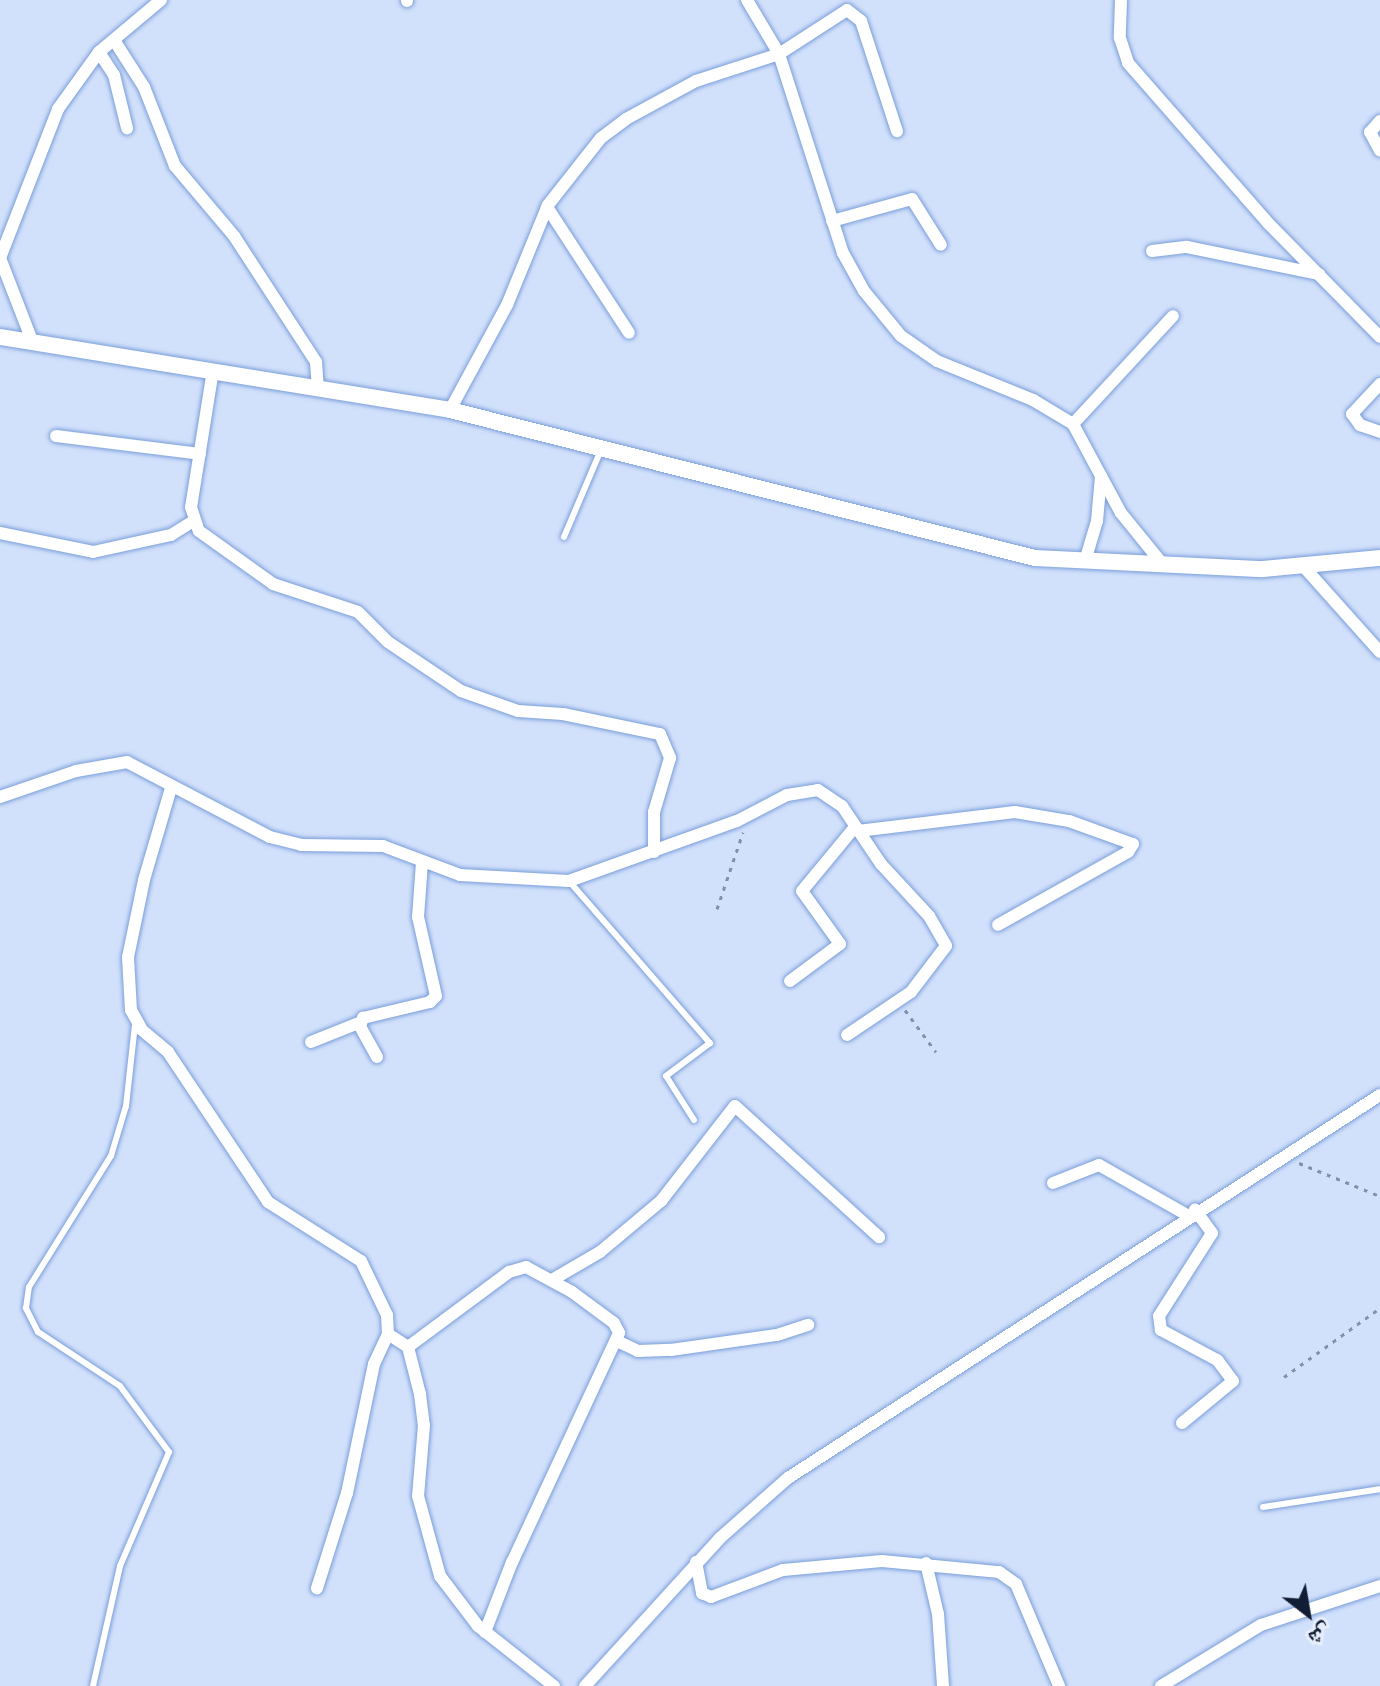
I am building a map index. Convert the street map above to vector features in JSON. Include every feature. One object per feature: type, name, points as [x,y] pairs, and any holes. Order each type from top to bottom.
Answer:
[{"type":"street","points":[[33,343],[0,258],[58,109],[99,52],[161,0]]},
{"type":"street","points":[[747,0],[779,54],[832,221],[864,291],[901,336],[937,361],[1033,400],[1073,424],[1135,535],[1160,561]]},
{"type":"street","points":[[1121,0],[1120,38],[1128,63],[1268,223],[1380,337]]},
{"type":"street","points":[[450,410],[507,305],[547,207],[601,138],[626,119],[696,81],[779,54],[837,14],[855,12],[897,131]]},
{"type":"street","points":[[114,40],[144,87],[175,166],[234,236],[316,362],[318,389]]},
{"type":"street","points":[[99,52],[114,75],[127,128]]},
{"type":"street","points":[[1380,121],[1370,132],[1380,151]]},
{"type":"street","points":[[832,221],[912,199],[941,245]]},
{"type":"street","points":[[547,207],[629,333]]},
{"type":"street","points":[[1152,251],[1187,247],[1322,275]]},
{"type":"street","points":[[1073,424],[1173,316]]},
{"type":"street","points":[[3,339],[450,410],[929,534],[1035,558],[1160,561],[1263,569],[1380,558]]},
{"type":"street","points":[[213,370],[193,521],[199,531],[273,584],[358,612],[388,642],[461,691],[508,709],[563,714],[660,734],[670,758],[654,812],[654,852]]},
{"type":"street","points":[[1380,384],[1352,414],[1360,425],[1380,432]]},
{"type":"street","points":[[56,436],[200,454]]},
{"type":"street","points":[[1085,561],[1097,521],[1101,476]]},
{"type":"street","points":[[0,533],[93,552],[171,535],[193,521]]},
{"type":"street","points":[[1304,567],[1380,652]]},
{"type":"street","points":[[0,797],[76,771],[127,762],[171,788],[270,837],[301,845],[383,846],[422,863],[507,881],[569,881],[654,852],[750,814],[787,795],[818,790],[842,806],[857,829],[929,916],[946,946],[899,1000],[847,1035]]},
{"type":"street","points":[[171,788],[144,880],[128,957],[135,1021],[168,1052],[268,1202],[361,1261],[387,1315],[388,1334],[374,1364],[347,1493],[317,1588]]},
{"type":"street","points":[[790,981],[840,944],[802,891],[857,829],[1015,812],[1069,821],[1133,844],[998,925]]},
{"type":"street","points":[[311,1042],[434,999],[418,917],[422,863]]},
{"type":"street","points":[[361,1022],[377,1057]]},
{"type":"street","points":[[585,1686],[696,1562],[788,1478],[1191,1213],[1380,1095]]},
{"type":"street","points":[[552,1280],[600,1252],[661,1201],[735,1106],[879,1237]]},
{"type":"street","points":[[1053,1183],[1099,1165],[1191,1213],[1212,1233],[1159,1316],[1161,1330],[1217,1360],[1233,1381],[1182,1423]]},
{"type":"street","points":[[408,1347],[509,1272],[526,1267],[552,1280],[614,1323],[619,1342],[531,1520],[485,1632]]},
{"type":"street","points":[[619,1342],[638,1351],[671,1350],[777,1335],[808,1325]]},
{"type":"street","points":[[388,1334],[408,1347],[424,1425],[418,1496],[425,1535],[440,1576],[485,1632],[554,1686]]},
{"type":"street","points":[[696,1562],[702,1593],[711,1597],[783,1570],[882,1561],[926,1563],[1009,1576],[1059,1686]]},
{"type":"street","points":[[926,1563],[938,1614],[943,1686]]},
{"type":"street","points":[[1161,1686],[1261,1625],[1380,1586]]},
{"type":"lane","points":[[564,537],[601,450]]},
{"type":"lane","points":[[569,881],[710,1043],[666,1076],[694,1120]]},
{"type":"lane","points":[[93,1686],[120,1566],[169,1452],[120,1386],[38,1332],[29,1320],[26,1300],[29,1287],[111,1156],[126,1106],[135,1021]]},
{"type":"lane","points":[[1263,1507],[1380,1489]]},
{"type":"path","points":[[717,909],[750,814]]},
{"type":"path","points":[[899,1000],[936,1052]]},
{"type":"path","points":[[1282,1155],[1326,1178],[1380,1196]]},
{"type":"path","points":[[1284,1377],[1380,1308]]}]
